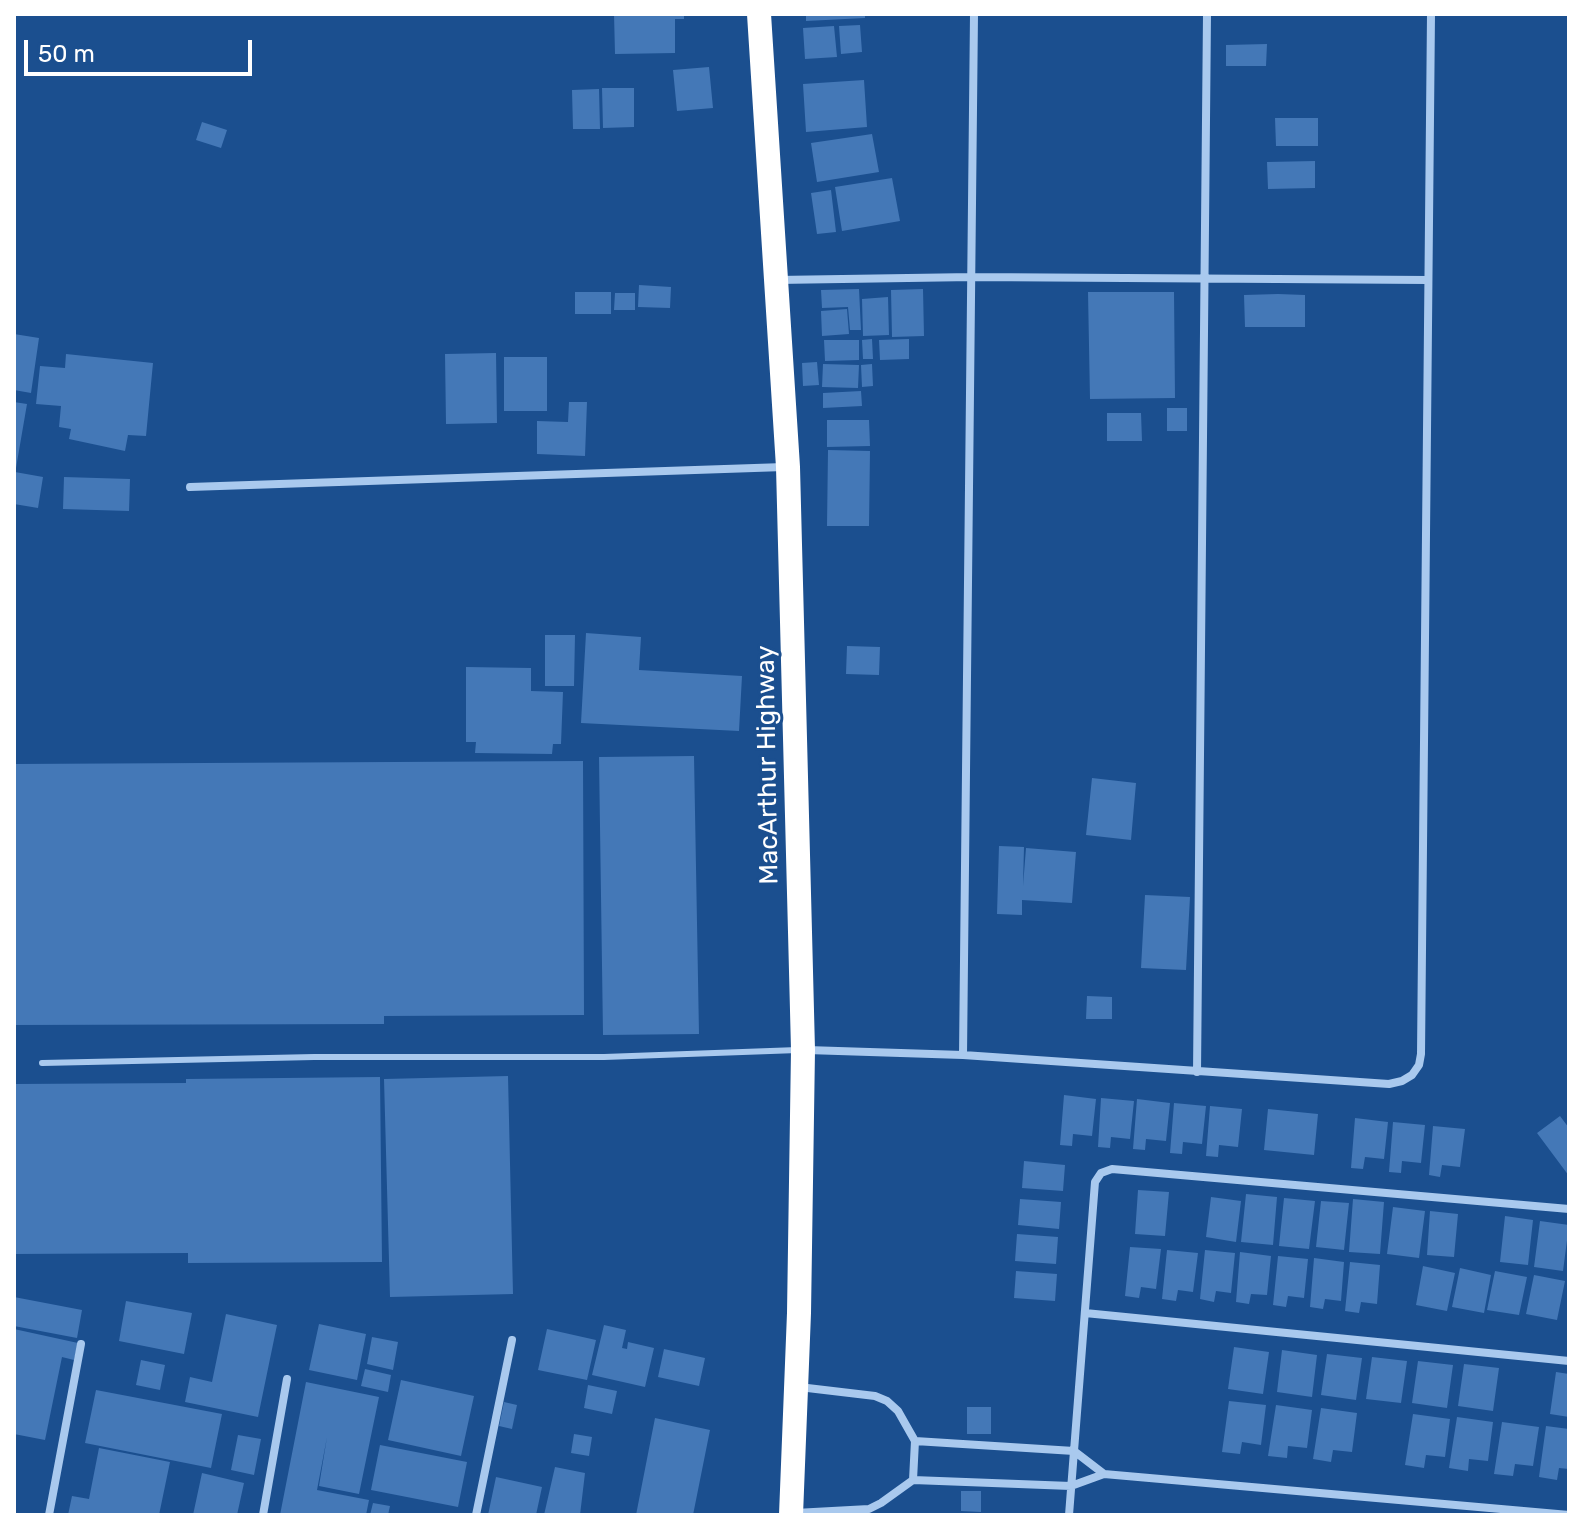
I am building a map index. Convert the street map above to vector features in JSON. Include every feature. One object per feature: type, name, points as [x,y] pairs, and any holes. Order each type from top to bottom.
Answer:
[{"type":"highway","name":"MacArthur Highway","points":[[759,14],[788,467],[803,1050],[791,1514]]},
{"type":"street","points":[[963,1055],[974,14]]},
{"type":"street","points":[[1197,1072],[1207,14]]},
{"type":"street","points":[[803,1050],[963,1055],[1389,1084],[1412,1075],[1419,1065],[1422,1022],[1431,14]]},
{"type":"street","points":[[776,280],[973,277],[1428,280]]},
{"type":"street","points":[[190,487],[788,467]]},
{"type":"street","points":[[1069,1515],[1095,1182],[1106,1170],[1569,1209]]},
{"type":"street","points":[[1085,1313],[1569,1361]]},
{"type":"street","points":[[476,1515],[512,1340]]},
{"type":"street","points":[[49,1515],[81,1344]]},
{"type":"street","points":[[263,1515],[287,1379]]},
{"type":"street","points":[[795,1387],[875,1396],[887,1401],[898,1411],[915,1441],[913,1480]]},
{"type":"street","points":[[915,1441],[1074,1451],[1104,1474]]},
{"type":"street","points":[[791,1514],[869,1509],[913,1480],[1071,1486],[1104,1474],[1569,1515]]},
{"type":"lane","points":[[42,1063],[314,1057],[604,1057],[803,1050]]},
{"type":"building","points":[[614,14],[684,14],[684,19],[675,19],[675,53],[615,54]]},
{"type":"building","points":[[806,14],[865,14],[865,18],[806,21]]},
{"type":"building","points":[[860,25],[862,52],[841,54],[839,26]]},
{"type":"building","points":[[834,26],[837,57],[805,59],[803,28]]},
{"type":"building","points":[[1267,44],[1266,66],[1226,66],[1226,45]]},
{"type":"building","points":[[709,67],[713,108],[677,111],[673,70]]},
{"type":"building","points":[[864,80],[867,127],[806,132],[803,84]]},
{"type":"building","points":[[602,88],[634,88],[634,127],[603,128]]},
{"type":"building","points":[[599,89],[600,129],[573,129],[572,90]]},
{"type":"building","points":[[1275,118],[1318,118],[1318,146],[1276,146]]},
{"type":"building","points":[[202,122],[227,130],[221,148],[196,140]]},
{"type":"building","points":[[872,134],[879,172],[817,182],[811,143]]},
{"type":"building","points":[[1315,161],[1315,188],[1268,189],[1267,162]]},
{"type":"building","points":[[892,178],[900,221],[842,231],[835,187]]},
{"type":"building","points":[[831,190],[836,232],[817,234],[811,193]]},
{"type":"building","points":[[639,285],[671,287],[670,308],[638,307]]},
{"type":"building","points":[[859,289],[861,330],[850,330],[848,307],[822,308],[821,290]]},
{"type":"building","points":[[923,289],[924,336],[892,337],[891,290]]},
{"type":"building","points":[[575,292],[611,292],[611,314],[575,314]]},
{"type":"building","points":[[1088,292],[1174,292],[1175,398],[1090,399]]},
{"type":"building","points":[[615,293],[635,293],[635,310],[614,310]]},
{"type":"building","points":[[1244,295],[1305,295],[1305,327],[1245,327]]},
{"type":"building","points":[[888,297],[889,335],[863,336],[862,299]]},
{"type":"building","points":[[847,309],[849,334],[822,336],[821,311]]},
{"type":"building","points":[[14,334],[39,338],[31,393],[14,390]]},
{"type":"building","points":[[872,339],[873,359],[863,359],[862,340]]},
{"type":"building","points":[[909,339],[909,359],[880,360],[879,340]]},
{"type":"building","points":[[824,340],[859,340],[859,360],[825,361]]},
{"type":"building","points":[[496,353],[497,423],[446,424],[445,354]]},
{"type":"building","points":[[66,354],[153,363],[146,436],[128,435],[125,451],[69,439],[71,429],[59,427],[61,406],[36,404],[40,366],[65,368]]},
{"type":"building","points":[[504,357],[547,357],[547,411],[504,411]]},
{"type":"building","points":[[817,362],[819,385],[803,386],[802,363]]},
{"type":"building","points":[[823,364],[859,365],[858,388],[822,387]]},
{"type":"building","points":[[872,364],[873,386],[862,387],[861,365]]},
{"type":"building","points":[[861,391],[862,406],[823,408],[823,393]]},
{"type":"building","points":[[14,402],[27,404],[16,468],[14,468]]},
{"type":"building","points":[[569,402],[587,402],[585,456],[537,454],[537,421],[568,422]]},
{"type":"building","points":[[1167,408],[1187,408],[1187,431],[1167,431]]},
{"type":"building","points":[[1107,413],[1141,413],[1142,441],[1107,441]]},
{"type":"building","points":[[827,420],[869,420],[870,446],[827,447]]},
{"type":"building","points":[[828,450],[870,451],[869,526],[827,526]]},
{"type":"building","points":[[15,472],[43,477],[38,508],[14,504]]},
{"type":"building","points":[[64,477],[130,479],[129,511],[63,509]]},
{"type":"building","points":[[586,633],[641,637],[639,670],[742,676],[739,731],[581,723]]},
{"type":"building","points":[[545,635],[575,635],[574,686],[545,686]]},
{"type":"building","points":[[847,646],[880,647],[879,675],[846,674]]},
{"type":"building","points":[[466,667],[531,668],[531,691],[563,692],[561,744],[553,744],[552,754],[475,753],[476,742],[466,742]]},
{"type":"building","points":[[694,756],[699,1034],[603,1035],[599,757]]},
{"type":"building","points":[[583,761],[584,1015],[384,1016],[384,1024],[14,1025],[14,764]]},
{"type":"building","points":[[1092,778],[1136,783],[1131,840],[1086,835]]},
{"type":"building","points":[[999,846],[1024,847],[1023,886],[1026,848],[1076,852],[1072,903],[1022,900],[1022,915],[997,914]]},
{"type":"building","points":[[1145,895],[1190,897],[1186,970],[1141,968]]},
{"type":"building","points":[[1087,996],[1112,997],[1112,1019],[1086,1019]]},
{"type":"building","points":[[508,1076],[513,1294],[390,1297],[384,1079]]},
{"type":"building","points":[[380,1077],[382,1262],[188,1263],[188,1253],[14,1254],[14,1084]]},
{"type":"building","points":[[1064,1095],[1096,1099],[1092,1136],[1073,1134],[1072,1146],[1060,1145]]},
{"type":"building","points":[[1101,1098],[1134,1101],[1130,1139],[1111,1137],[1110,1148],[1098,1147]]},
{"type":"building","points":[[1137,1099],[1170,1103],[1166,1141],[1146,1139],[1145,1150],[1133,1149]]},
{"type":"building","points":[[1174,1103],[1206,1106],[1202,1144],[1183,1142],[1182,1154],[1170,1153]]},
{"type":"building","points":[[1210,1106],[1242,1109],[1238,1147],[1219,1145],[1218,1157],[1206,1156]]},
{"type":"building","points":[[1268,1109],[1318,1114],[1314,1155],[1264,1150]]},
{"type":"building","points":[[1560,1116],[1569,1128],[1569,1176],[1537,1133]]},
{"type":"building","points":[[1355,1118],[1388,1122],[1384,1159],[1365,1157],[1363,1169],[1351,1168]]},
{"type":"building","points":[[1393,1122],[1425,1125],[1421,1163],[1402,1161],[1401,1173],[1389,1172]]},
{"type":"building","points":[[1433,1126],[1465,1129],[1460,1167],[1442,1165],[1440,1177],[1429,1175]]},
{"type":"building","points":[[1024,1161],[1065,1165],[1063,1191],[1022,1188]]},
{"type":"building","points":[[1138,1190],[1169,1192],[1165,1236],[1135,1234]]},
{"type":"building","points":[[1246,1194],[1277,1197],[1273,1245],[1241,1242]]},
{"type":"building","points":[[1211,1197],[1241,1201],[1236,1242],[1206,1237]]},
{"type":"building","points":[[1284,1198],[1315,1201],[1309,1249],[1279,1246]]},
{"type":"building","points":[[1020,1199],[1061,1202],[1059,1229],[1018,1225]]},
{"type":"building","points":[[1353,1199],[1384,1202],[1380,1254],[1349,1252]]},
{"type":"building","points":[[1321,1201],[1349,1203],[1344,1250],[1316,1247]]},
{"type":"building","points":[[1393,1207],[1425,1211],[1419,1258],[1387,1254]]},
{"type":"building","points":[[1430,1211],[1458,1214],[1454,1257],[1427,1255]]},
{"type":"building","points":[[1505,1216],[1533,1220],[1528,1265],[1500,1262]]},
{"type":"building","points":[[1540,1221],[1569,1225],[1563,1271],[1534,1267]]},
{"type":"building","points":[[1017,1234],[1058,1237],[1056,1264],[1015,1261]]},
{"type":"building","points":[[1130,1247],[1161,1249],[1156,1289],[1141,1287],[1139,1298],[1125,1296]]},
{"type":"building","points":[[1167,1250],[1198,1253],[1193,1292],[1178,1290],[1176,1301],[1162,1299]]},
{"type":"building","points":[[1205,1250],[1235,1253],[1231,1293],[1216,1291],[1214,1302],[1200,1299]]},
{"type":"building","points":[[1240,1252],[1271,1256],[1267,1295],[1251,1294],[1249,1304],[1236,1302]]},
{"type":"building","points":[[1278,1256],[1308,1259],[1304,1298],[1288,1296],[1286,1307],[1273,1305]]},
{"type":"building","points":[[1314,1258],[1344,1262],[1341,1301],[1325,1299],[1323,1309],[1310,1307]]},
{"type":"building","points":[[1350,1262],[1380,1265],[1377,1304],[1361,1302],[1359,1313],[1345,1311]]},
{"type":"building","points":[[1423,1266],[1455,1273],[1447,1311],[1416,1305]]},
{"type":"building","points":[[1460,1268],[1491,1275],[1484,1313],[1452,1307]]},
{"type":"building","points":[[1016,1271],[1057,1274],[1055,1301],[1014,1298]]},
{"type":"building","points":[[1495,1271],[1527,1277],[1519,1315],[1487,1310]]},
{"type":"building","points":[[1534,1275],[1565,1281],[1557,1320],[1526,1314]]},
{"type":"building","points":[[14,1297],[82,1310],[77,1338],[14,1326]]},
{"type":"building","points":[[126,1301],[192,1313],[184,1354],[119,1341]]},
{"type":"building","points":[[226,1314],[277,1325],[258,1417],[185,1402],[190,1377],[212,1382]]},
{"type":"building","points":[[319,1324],[366,1334],[357,1380],[309,1370]]},
{"type":"building","points":[[604,1325],[626,1330],[622,1348],[627,1349],[628,1342],[654,1348],[645,1387],[592,1375]]},
{"type":"building","points":[[14,1329],[78,1343],[74,1360],[62,1357],[45,1440],[14,1434]]},
{"type":"building","points":[[547,1329],[596,1340],[587,1380],[538,1370]]},
{"type":"building","points":[[372,1337],[398,1342],[393,1370],[367,1364]]},
{"type":"building","points":[[1234,1347],[1269,1352],[1263,1394],[1228,1389]]},
{"type":"building","points":[[664,1349],[705,1358],[699,1386],[658,1377]]},
{"type":"building","points":[[1282,1350],[1317,1355],[1312,1397],[1277,1392]]},
{"type":"building","points":[[1327,1354],[1362,1358],[1356,1400],[1321,1395]]},
{"type":"building","points":[[1372,1357],[1407,1361],[1401,1403],[1366,1399]]},
{"type":"building","points":[[141,1360],[165,1365],[160,1390],[136,1385]]},
{"type":"building","points":[[1418,1361],[1453,1365],[1447,1408],[1412,1403]]},
{"type":"building","points":[[1464,1364],[1499,1368],[1493,1411],[1458,1406]]},
{"type":"building","points":[[365,1369],[391,1375],[388,1392],[361,1386]]},
{"type":"building","points":[[1556,1372],[1569,1374],[1569,1417],[1550,1414]]},
{"type":"building","points":[[401,1380],[474,1396],[461,1456],[388,1440]]},
{"type":"building","points":[[306,1382],[379,1397],[359,1494],[319,1486],[327,1437],[317,1490],[369,1500],[366,1515],[280,1515]]},
{"type":"building","points":[[588,1385],[617,1391],[612,1414],[584,1408]]},
{"type":"building","points":[[96,1390],[222,1414],[211,1468],[85,1443]]},
{"type":"building","points":[[1229,1401],[1266,1405],[1261,1445],[1242,1442],[1240,1454],[1222,1452]]},
{"type":"building","points":[[504,1402],[517,1405],[512,1429],[499,1426]]},
{"type":"building","points":[[1276,1405],[1312,1410],[1307,1448],[1288,1446],[1287,1458],[1268,1456]]},
{"type":"building","points":[[967,1407],[991,1407],[991,1434],[967,1434]]},
{"type":"building","points":[[1321,1408],[1357,1413],[1352,1452],[1333,1450],[1331,1462],[1313,1459]]},
{"type":"building","points":[[1413,1414],[1450,1419],[1445,1457],[1426,1455],[1424,1468],[1405,1465]]},
{"type":"building","points":[[1457,1417],[1493,1422],[1488,1461],[1469,1459],[1468,1471],[1449,1468]]},
{"type":"building","points":[[655,1418],[710,1430],[693,1515],[636,1515]]},
{"type":"building","points":[[1502,1422],[1539,1427],[1533,1466],[1515,1464],[1513,1476],[1494,1474]]},
{"type":"building","points":[[1546,1426],[1569,1429],[1569,1469],[1559,1468],[1557,1480],[1539,1477]]},
{"type":"building","points":[[574,1434],[592,1437],[589,1456],[571,1453]]},
{"type":"building","points":[[238,1435],[261,1439],[254,1475],[231,1470]]},
{"type":"building","points":[[380,1445],[467,1462],[458,1507],[371,1490]]},
{"type":"building","points":[[99,1448],[170,1462],[159,1515],[68,1515],[72,1496],[89,1499]]},
{"type":"building","points":[[555,1467],[585,1473],[580,1515],[544,1515]]},
{"type":"building","points":[[202,1473],[244,1483],[237,1515],[193,1515]]},
{"type":"building","points":[[496,1477],[542,1487],[536,1515],[488,1515]]},
{"type":"building","points":[[961,1491],[981,1491],[981,1512],[961,1511]]},
{"type":"building","points":[[373,1503],[390,1506],[388,1515],[370,1515]]}]
